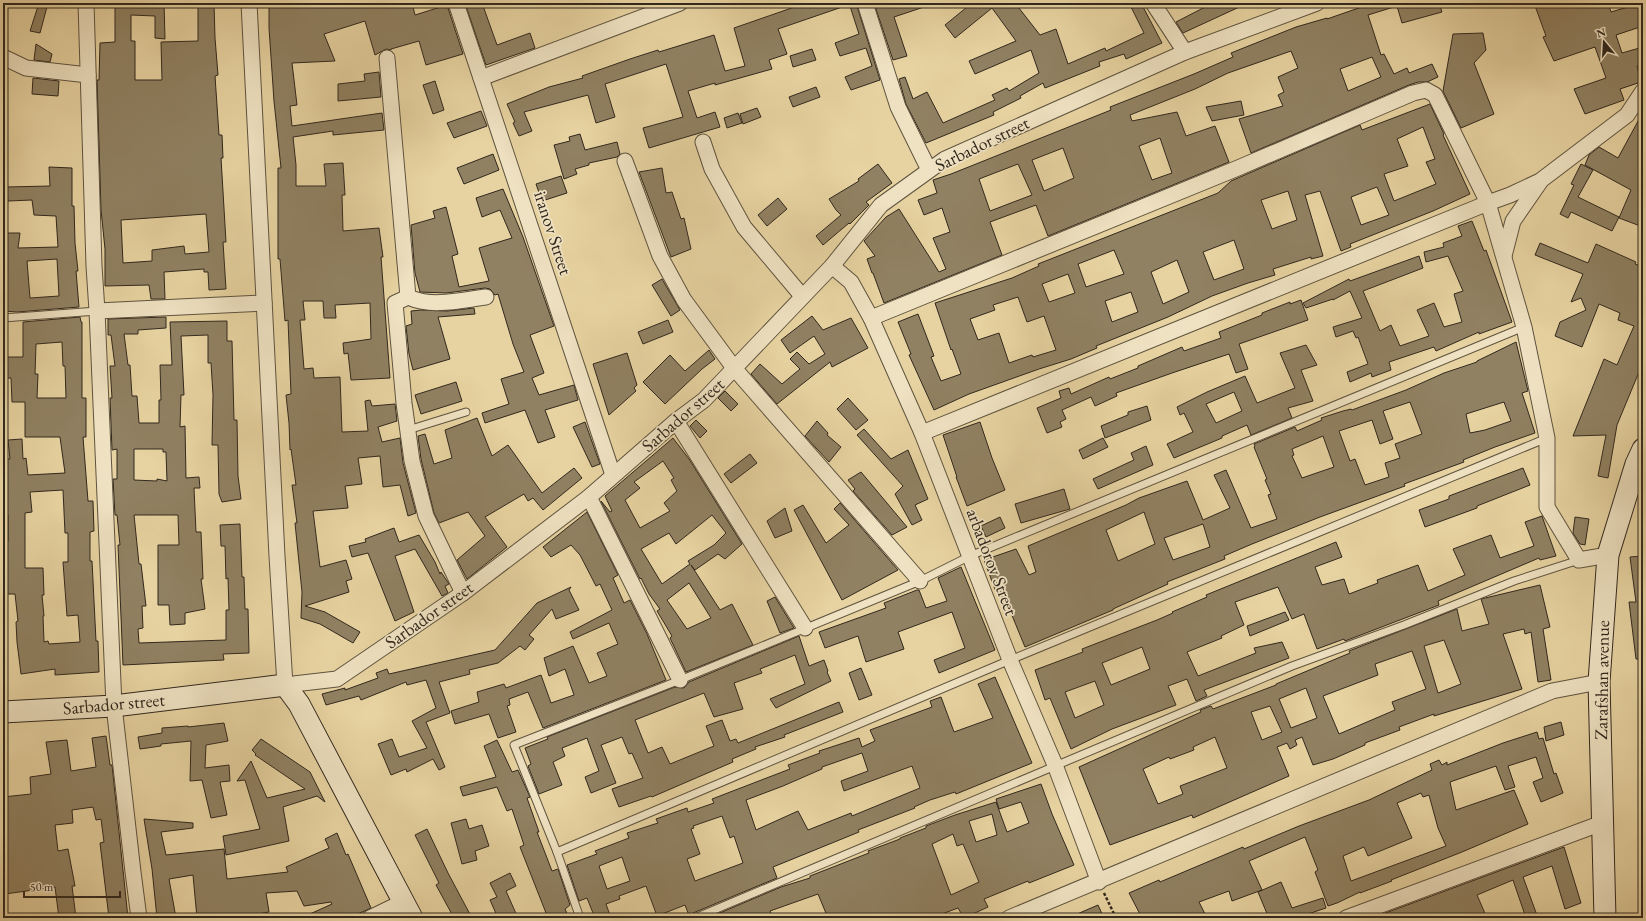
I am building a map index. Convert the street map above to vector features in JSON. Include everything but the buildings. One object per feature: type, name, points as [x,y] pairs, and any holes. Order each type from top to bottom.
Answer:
[{"type":"street","points":[[86,3],[94,266],[114,706],[132,872],[139,918]]},
{"type":"street","points":[[249,3],[285,685],[299,704],[408,910],[370,918]]},
{"type":"street","name":"iranov Street","points":[[456,3],[613,475]]},
{"type":"street","points":[[481,78],[680,3]]},
{"type":"street","points":[[865,3],[898,106],[929,170]]},
{"type":"street","points":[[1153,3],[1185,52]]},
{"type":"street","name":"Sarbador street","points":[[3,712],[114,706],[337,679],[463,592],[589,496],[704,400],[832,266],[881,205],[929,170],[945,159],[1185,52],[1317,3]]},
{"type":"street","points":[[3,57],[26,68],[88,75]]},
{"type":"street","points":[[387,58],[408,297]]},
{"type":"street","points":[[871,318],[1238,168],[1412,93],[1426,90],[1435,95],[1488,203],[1504,257],[1524,327],[1547,438],[1547,507],[1579,560],[1608,555]]},
{"type":"street","points":[[922,433],[1510,195],[1540,181],[1627,115],[1643,91]]},
{"type":"street","points":[[704,142],[712,169],[744,227],[802,296]]},
{"type":"street","points":[[625,161],[660,256],[684,300],[734,368],[920,581]]},
{"type":"street","points":[[1504,257],[1513,221],[1540,181]]},
{"type":"street","name":"arbadorov Street","points":[[832,266],[851,282],[871,318],[922,433],[1010,660],[1055,765],[1099,882]]},
{"type":"street","points":[[408,297],[414,300],[435,303],[486,297]]},
{"type":"street","points":[[408,297],[395,303],[412,461],[426,516],[463,592]]},
{"type":"street","points":[[97,311],[264,303]]},
{"type":"street","points":[[676,422],[805,628]]},
{"type":"street","name":"Zarafshan avenue","points":[[1605,918],[1599,682],[1608,555],[1636,464],[1643,449]]},
{"type":"street","points":[[589,496],[680,680]]},
{"type":"street","points":[[1009,918],[1099,882],[1552,691],[1599,682]]},
{"type":"street","points":[[1346,918],[1602,823]]},
{"type":"lane","points":[[3,318],[97,311]]},
{"type":"lane","points":[[580,918],[557,852],[514,745],[680,680],[920,581],[970,556],[1524,327]]},
{"type":"lane","points":[[408,430],[466,412]]},
{"type":"lane","points":[[557,852],[1010,660],[1547,438]]},
{"type":"lane","points":[[695,918],[1292,666],[1404,625],[1514,581],[1579,560]]},
{"type":"path","points":[[1099,882],[1116,918]]}]
